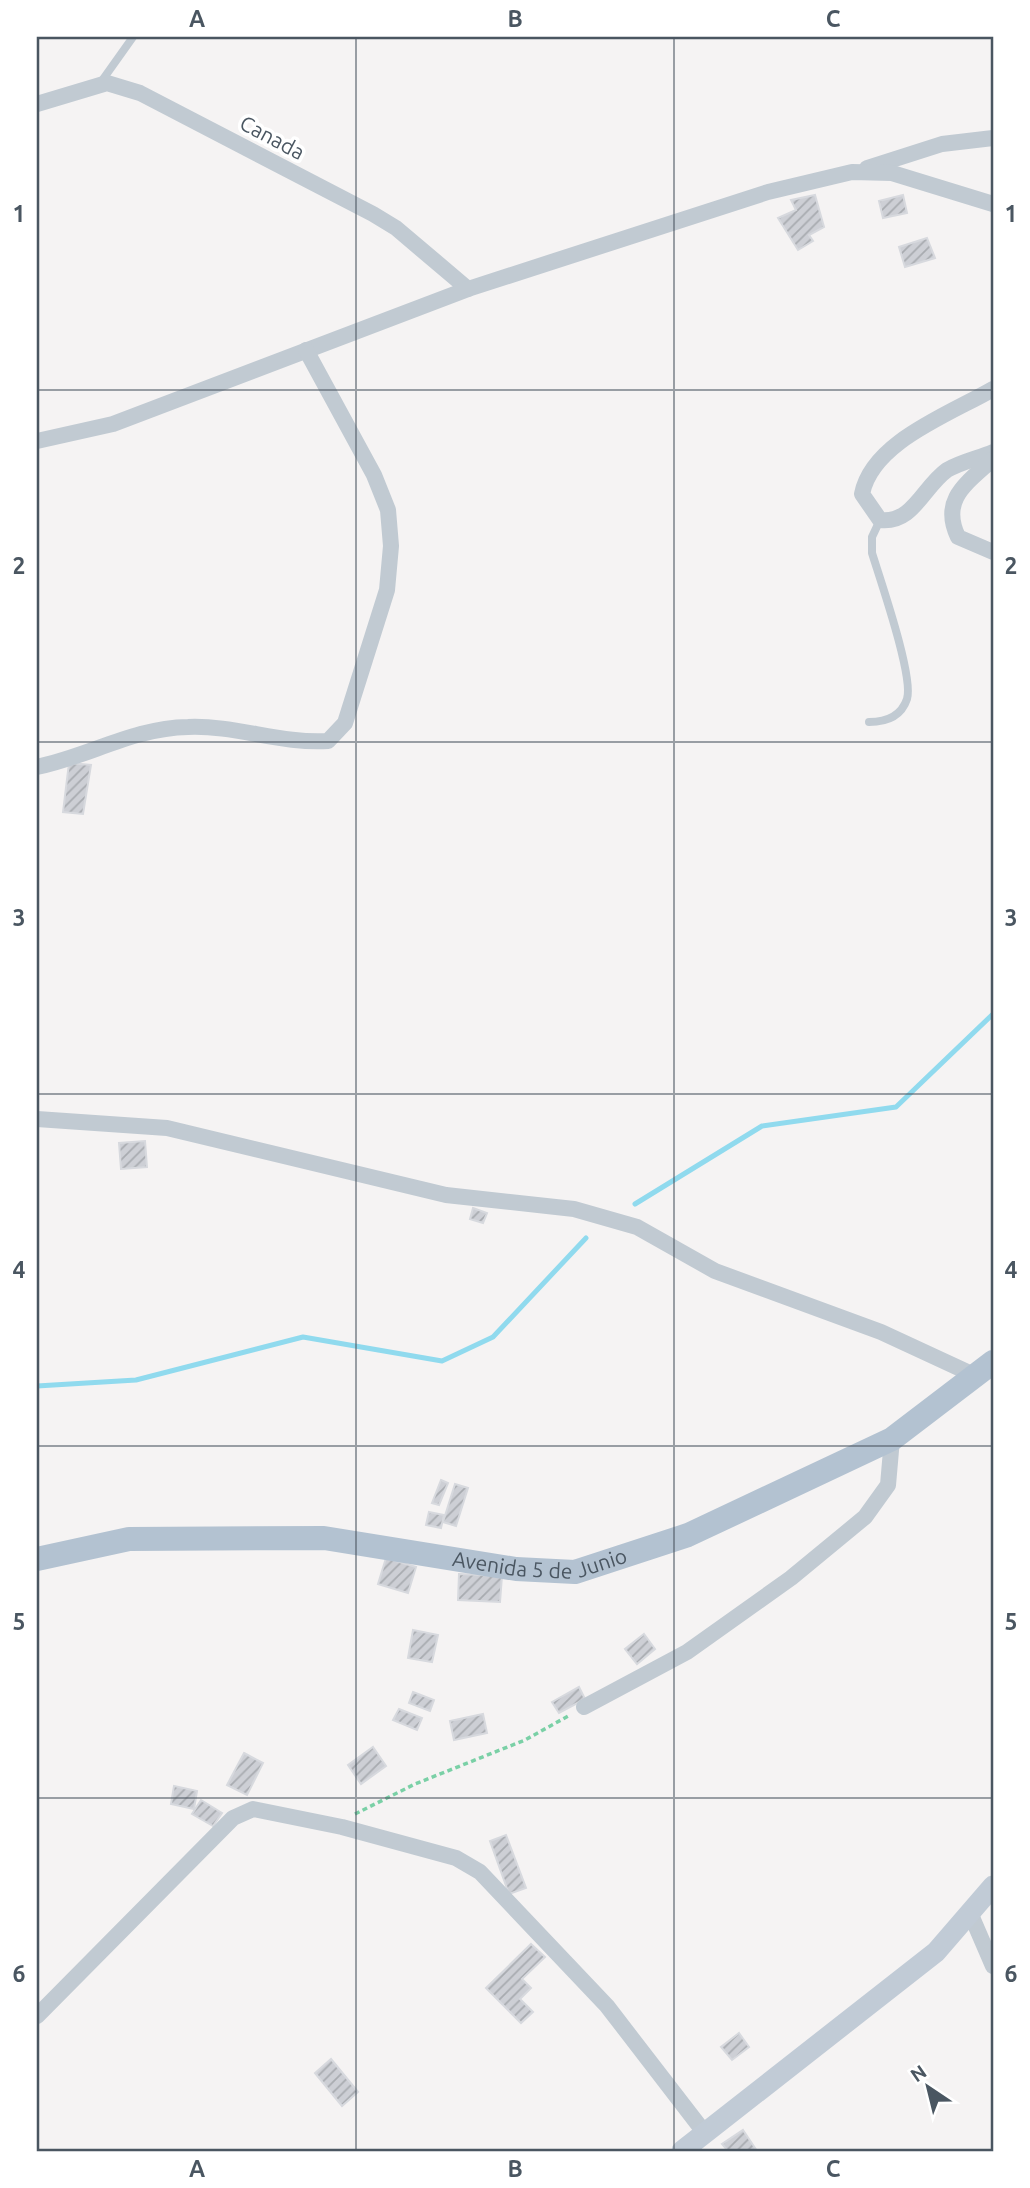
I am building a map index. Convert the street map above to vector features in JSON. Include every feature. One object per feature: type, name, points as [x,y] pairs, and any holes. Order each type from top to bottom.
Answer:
[{"type":"main road","name":"Avenida 5 de Junio","points":[[37,1559],[129,1539],[324,1538],[516,1569],[575,1572],[688,1535],[892,1439],[985,1369]]},
{"type":"street","name":"Canada","points":[[37,104],[99,84],[115,83],[141,93],[373,214],[396,228],[468,289]]},
{"type":"street","points":[[37,441],[113,424],[468,289],[768,192],[852,172],[942,144],[993,138]]},
{"type":"street","points":[[852,172],[892,173],[993,204]]},
{"type":"street","points":[[37,767],[88,752],[141,731],[191,726],[305,742],[328,741],[345,723],[387,590],[391,547],[388,510],[374,475],[306,350]]},
{"type":"street","points":[[993,389],[887,450],[866,476],[862,494],[880,520],[892,521],[904,516],[942,474],[993,452]]},
{"type":"street","points":[[993,459],[956,494],[951,511],[958,537],[993,552]]},
{"type":"street","points":[[37,1119],[167,1128],[446,1195],[574,1209],[637,1227],[715,1271],[985,1369]]},
{"type":"street","points":[[584,1707],[687,1652],[791,1578],[865,1517],[888,1485],[892,1439]]},
{"type":"street","points":[[37,2016],[233,1818],[253,1809],[342,1827],[456,1858],[480,1872],[607,2006],[704,2132]]},
{"type":"street","points":[[682,2151],[886,1994],[936,1952],[971,1915],[993,1886]]},
{"type":"street","points":[[971,1915],[993,1966]]},
{"type":"lane","points":[[99,84],[133,37]]},
{"type":"lane","points":[[869,722],[887,722],[899,712],[908,698],[906,674],[872,553],[872,537],[880,520]]},
{"type":"path","points":[[342,1827],[357,1812],[415,1784],[525,1740],[584,1707]]},
{"type":"building","points":[[815,195],[824,227],[809,235],[813,241],[798,250],[778,218],[796,210],[791,200]]},
{"type":"building","points":[[903,195],[907,213],[883,218],[879,201]]},
{"type":"building","points":[[927,238],[935,258],[905,267],[899,247]]},
{"type":"building","points":[[69,763],[91,765],[83,814],[63,812]]},
{"type":"building","points":[[145,1141],[147,1167],[121,1169],[119,1143]]},
{"type":"building","points":[[473,1208],[487,1213],[483,1223],[470,1219]]},
{"type":"building","points":[[441,1480],[448,1483],[439,1505],[432,1503]]},
{"type":"building","points":[[455,1484],[468,1488],[456,1526],[443,1522]]},
{"type":"building","points":[[429,1512],[444,1515],[441,1528],[426,1525]]},
{"type":"building","points":[[386,1558],[416,1567],[408,1593],[378,1584]]},
{"type":"building","points":[[459,1574],[502,1576],[500,1602],[458,1600]]},
{"type":"building","points":[[413,1630],[438,1635],[432,1662],[408,1658]]},
{"type":"building","points":[[644,1634],[655,1649],[637,1664],[625,1649]]},
{"type":"building","points":[[579,1687],[585,1699],[559,1713],[552,1702]]},
{"type":"building","points":[[413,1692],[434,1700],[430,1711],[409,1703]]},
{"type":"building","points":[[399,1709],[422,1718],[417,1730],[393,1720]]},
{"type":"building","points":[[483,1714],[487,1733],[454,1740],[450,1721]]},
{"type":"building","points":[[373,1747],[386,1766],[361,1784],[348,1765]]},
{"type":"building","points":[[244,1753],[263,1763],[247,1795],[227,1785]]},
{"type":"building","points":[[174,1786],[197,1791],[194,1809],[171,1804]]},
{"type":"building","points":[[201,1800],[222,1813],[213,1826],[192,1814]]},
{"type":"building","points":[[506,1835],[526,1888],[509,1894],[490,1841]]},
{"type":"building","points":[[531,1944],[545,1957],[522,1979],[531,1988],[520,1999],[533,2012],[521,2023],[486,1988]]},
{"type":"building","points":[[739,2033],[749,2047],[732,2060],[721,2047]]},
{"type":"building","points":[[331,2059],[358,2092],[342,2106],[315,2073]]},
{"type":"building","points":[[743,2130],[757,2151],[728,2151],[722,2144]]},
{"type":"waterway","points":[[635,1204],[762,1126],[896,1107],[993,1014]]},
{"type":"waterway","points":[[37,1386],[136,1380],[303,1337],[442,1361],[493,1337],[586,1238]]}]
